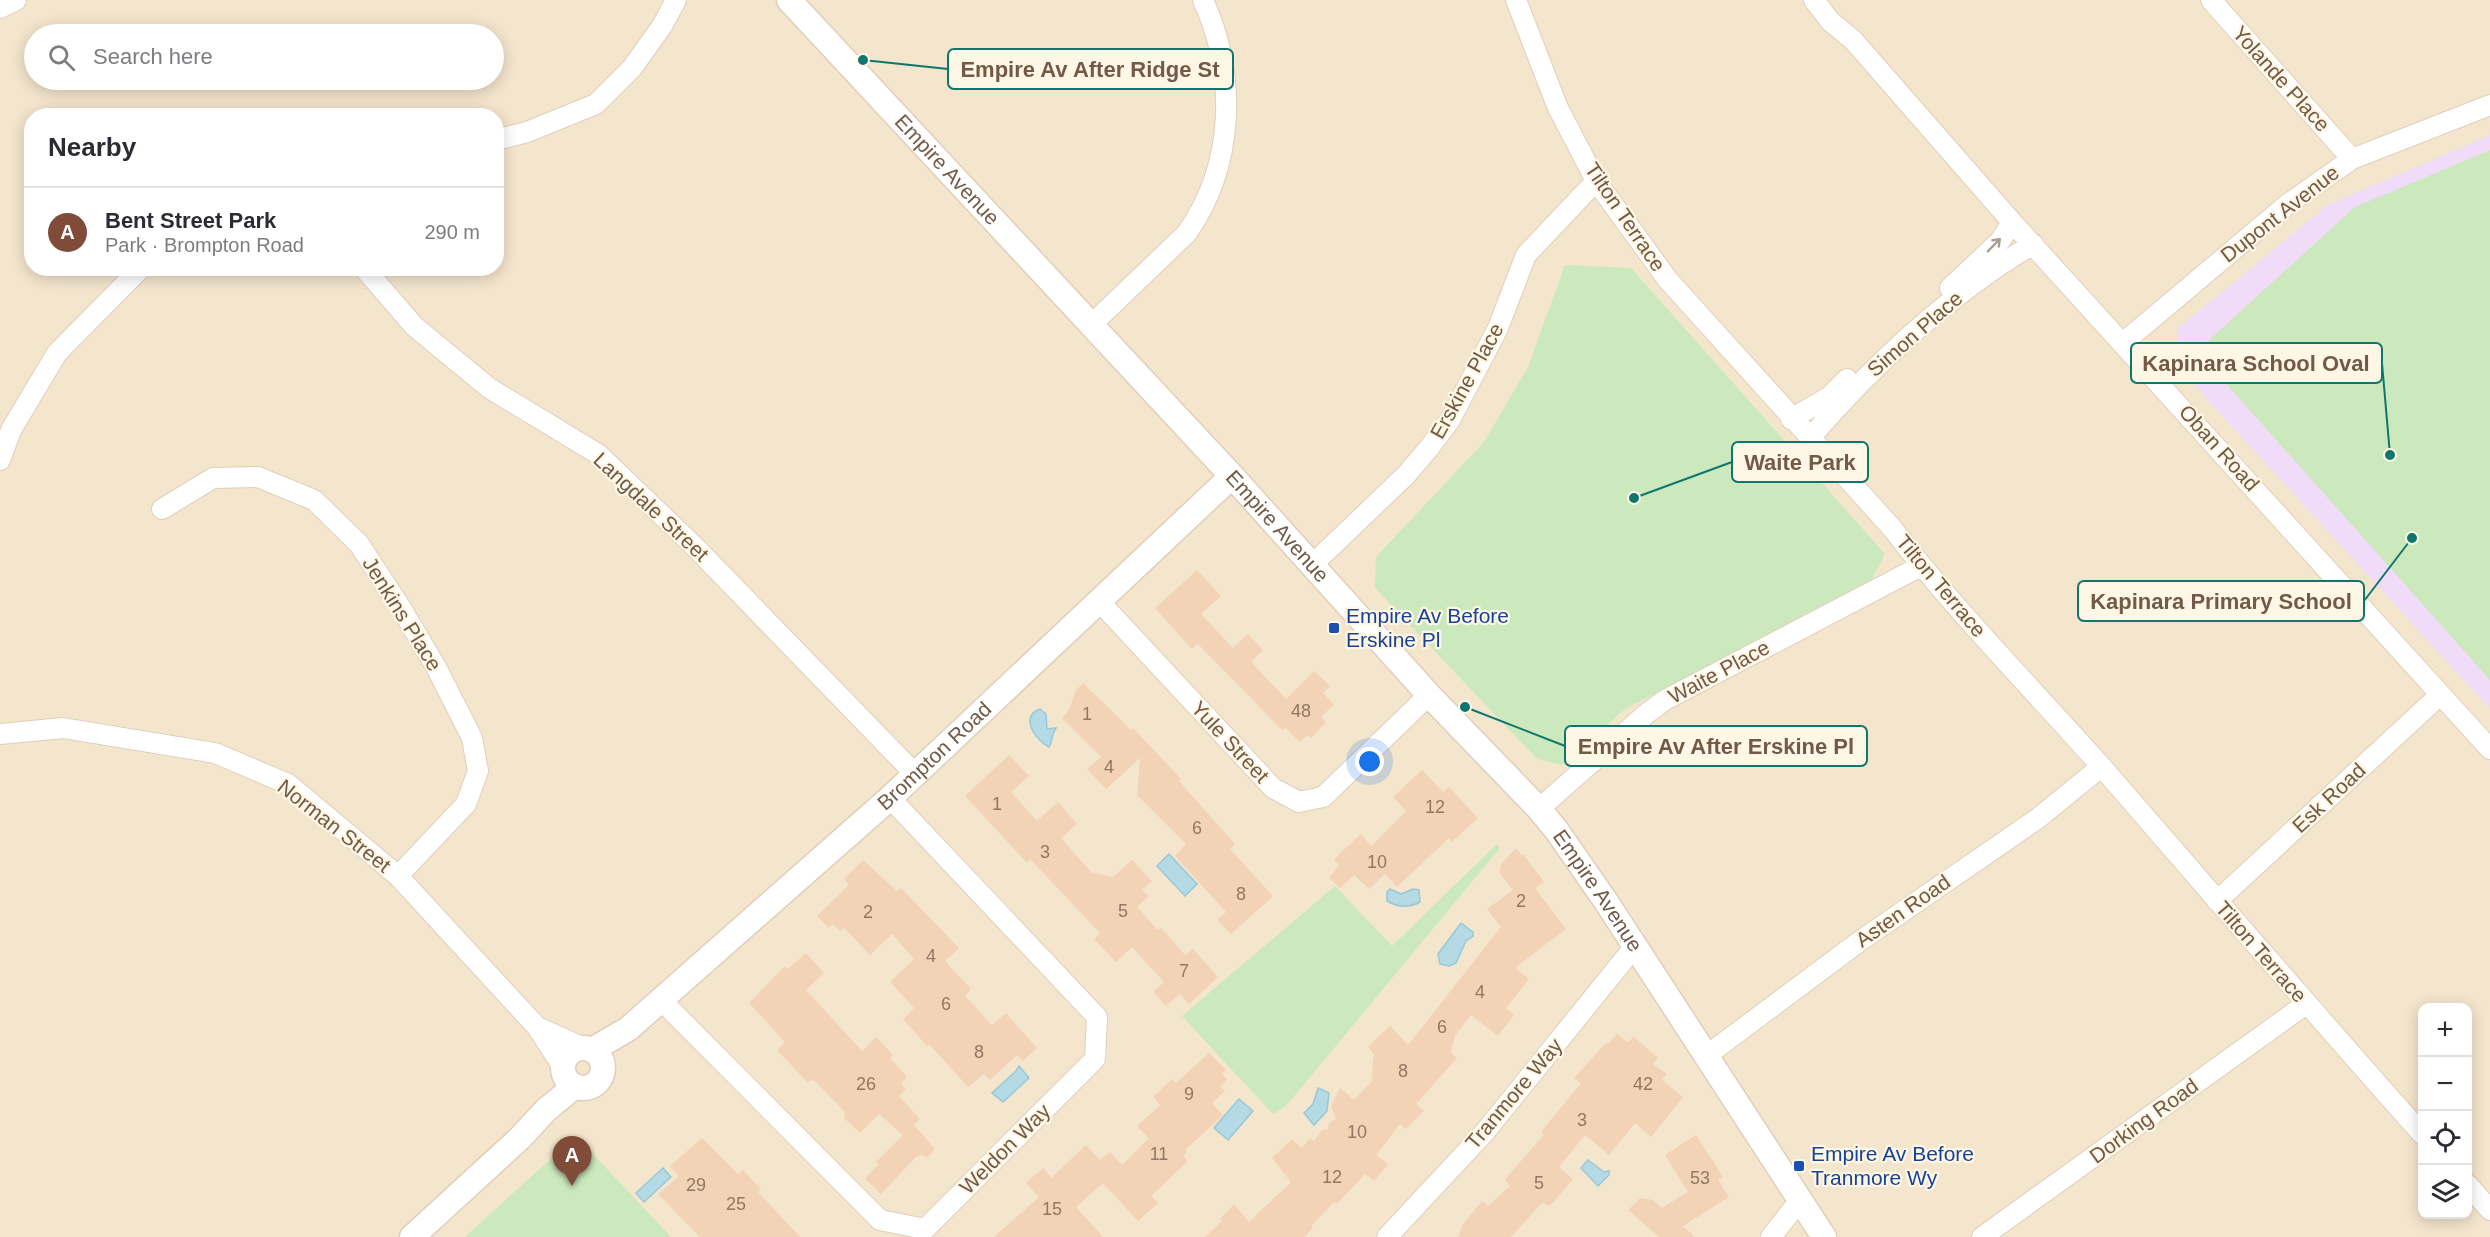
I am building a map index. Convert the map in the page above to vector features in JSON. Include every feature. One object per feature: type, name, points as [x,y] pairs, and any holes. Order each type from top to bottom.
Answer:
[{"type":"street","points":[[0,8],[16,0]]},
{"type":"street","points":[[504,138],[527,132],[596,104],[632,69],[662,26],[676,0]]},
{"type":"street","name":"Empire Avenue","points":[[789,0],[1232,476],[1430,695],[1539,809],[1580,864],[1635,946],[1824,1237]]},
{"type":"street","points":[[1091,325],[1187,233],[1196,220],[1212,185],[1224,143],[1227,97],[1220,45],[1203,0]]},
{"type":"street","name":"Tilton Terrace","points":[[1516,0],[1558,108],[1596,181],[1668,280],[1809,439],[1892,528],[1921,566],[2101,767],[2306,1005],[2418,1130]]},
{"type":"street","name":"Oban Road","points":[[1814,0],[1830,21],[1853,40],[2012,222],[2124,342],[2490,749]]},
{"type":"street","name":"Oban Road","points":[[1830,0],[1841,14],[1853,40]]},
{"type":"street","name":"Yolande Place","points":[[2211,0],[2352,159]]},
{"type":"street","name":"Dupont Avenue","points":[[2124,342],[2288,204],[2352,159],[2490,105]]},
{"type":"street","name":"Erskine Place","points":[[1313,564],[1398,484],[1430,448],[1450,420],[1498,328],[1526,255],[1596,181]]},
{"type":"street","name":"Simon Place","points":[[1791,419],[1829,397],[2000,241],[2012,222]]},
{"type":"street","name":"Simon Place","points":[[1809,439],[1868,374],[1945,306],[1997,266],[2033,244]]},
{"type":"street","points":[[0,460],[11,430],[57,353],[133,276]]},
{"type":"street","name":"Langdale Street","points":[[371,276],[414,327],[489,388],[598,454],[695,547],[915,774]]},
{"type":"street","name":"Brompton Road","points":[[593,1055],[628,1029],[890,798],[1232,476]]},
{"type":"street","name":"Jenkins Place","points":[[162,509],[213,478],[258,477],[305,496],[314,500],[358,544],[401,608],[436,667],[472,738],[478,771],[466,804],[398,876]]},
{"type":"street","name":"Waite Place","points":[[1539,809],[1646,714],[1665,700],[1921,566]]},
{"type":"street","name":"Yule Street","points":[[1099,601],[1273,788],[1299,802],[1323,797],[1430,695]]},
{"type":"street","name":"Esk Road","points":[[2217,901],[2440,695]]},
{"type":"street","name":"Norman Street","points":[[0,734],[63,728],[215,753],[288,784],[398,876],[537,1027],[567,1076]]},
{"type":"street","name":"Asten Road","points":[[1706,1056],[1860,940],[2037,819],[2101,767]]},
{"type":"street","name":"Weldon Way","points":[[661,1000],[880,1220],[925,1229],[1095,1059],[1097,1017],[890,798]]},
{"type":"street","name":"Tranmore Way","points":[[1387,1237],[1484,1133],[1635,946]]},
{"type":"street","name":"Dorking Road","points":[[1982,1237],[2306,1005]]},
{"type":"street","name":"Norman Street","points":[[537,1027],[593,1055]]},
{"type":"street","points":[[412,1237],[520,1138],[546,1110],[567,1076],[570,1053],[593,1055],[597,1083],[582,1089],[567,1076]]},
{"type":"street","points":[[2472,1190],[2490,1210]]},
{"type":"street","points":[[1771,1237],[1799,1201]]},
{"type":"shaded area","points":[[0,0],[2490,0],[2490,1237],[0,1237]]},
{"type":"shaded area","points":[[2490,135],[2490,709],[2177,366],[2177,329],[2328,205]]},
{"type":"green space","points":[[2490,150],[2490,680],[2197,351],[2355,207]]},
{"type":"green space","points":[[1565,265],[1631,268],[1885,554],[1870,583],[1625,709],[1562,765],[1537,759],[1375,588],[1376,557],[1484,442],[1528,367]]},
{"type":"green space","points":[[1497,844],[1500,848],[1286,1106],[1273,1114],[1182,1016],[1335,886],[1392,946]]},
{"type":"green space","points":[[576,1136],[671,1237],[465,1237]]},
{"type":"water","points":[[1040,709],[1046,714],[1047,729],[1056,728],[1049,747],[1034,734],[1031,728],[1031,717]]},
{"type":"water","points":[[1169,854],[1197,884],[1185,896],[1157,866]]},
{"type":"water","points":[[1390,889],[1401,894],[1413,889],[1419,890],[1420,902],[1407,906],[1391,903],[1387,901],[1387,892]]},
{"type":"water","points":[[1461,923],[1473,932],[1473,936],[1466,941],[1456,963],[1449,966],[1440,964],[1438,954]]},
{"type":"water","points":[[1019,1066],[1029,1078],[1003,1102],[992,1093]]},
{"type":"water","points":[[1318,1088],[1329,1093],[1327,1111],[1314,1125],[1304,1113],[1313,1104]]},
{"type":"water","points":[[1239,1099],[1253,1111],[1228,1140],[1214,1128]]},
{"type":"water","points":[[1588,1160],[1604,1172],[1609,1171],[1609,1175],[1598,1186],[1581,1168]]},
{"type":"water","points":[[663,1168],[671,1177],[644,1202],[636,1193]]},
{"type":"building","points":[[1197,570],[1221,596],[1201,614],[1233,648],[1248,634],[1263,650],[1251,662],[1286,699],[1314,671],[1330,686],[1323,693],[1334,704],[1321,717],[1326,722],[1311,738],[1307,735],[1300,742],[1285,727],[1282,730],[1198,644],[1192,649],[1155,608]]},
{"type":"building","points":[[1083,683],[1131,730],[1133,728],[1181,779],[1179,781],[1235,844],[1230,849],[1273,896],[1231,934],[1217,920],[1226,912],[1175,856],[1186,844],[1137,795],[1140,758],[1106,789],[1087,769],[1101,757],[1062,718],[1069,710],[1076,690]]},
{"type":"building","points":[[1009,755],[1029,776],[1011,792],[1037,821],[1058,802],[1077,824],[1061,838],[1091,872],[1113,877],[1132,860],[1152,881],[1142,890],[1149,896],[1137,907],[1158,930],[1161,928],[1185,955],[1193,949],[1218,977],[1189,1004],[1180,994],[1166,1006],[1153,992],[1164,982],[1132,947],[1116,962],[1094,939],[1100,933],[1030,859],[1027,863],[965,796]]},
{"type":"building","points":[[1422,770],[1443,792],[1449,787],[1478,818],[1452,842],[1449,838],[1397,887],[1385,874],[1369,889],[1354,875],[1340,888],[1329,878],[1339,865],[1334,859],[1361,834],[1371,846],[1406,811],[1393,797]]},
{"type":"building","points":[[1516,848],[1544,882],[1535,888],[1566,929],[1515,968],[1529,979],[1506,1008],[1514,1015],[1498,1036],[1471,1015],[1455,1036],[1451,1053],[1457,1058],[1416,1104],[1424,1111],[1406,1129],[1400,1124],[1376,1155],[1388,1164],[1374,1181],[1365,1174],[1337,1204],[1334,1202],[1311,1226],[1313,1228],[1304,1237],[1205,1237],[1222,1221],[1220,1219],[1234,1204],[1249,1222],[1291,1182],[1272,1158],[1292,1139],[1302,1148],[1310,1138],[1314,1141],[1322,1130],[1328,1129],[1329,1123],[1336,1119],[1331,1107],[1340,1088],[1354,1100],[1372,1081],[1375,1056],[1368,1047],[1390,1026],[1408,1045],[1501,927],[1487,909],[1513,890],[1500,874],[1500,869],[1501,864]]},
{"type":"building","points":[[863,860],[897,891],[901,888],[959,948],[945,961],[971,989],[965,996],[992,1025],[1006,1013],[1037,1048],[1023,1061],[1017,1055],[990,1080],[984,1074],[968,1087],[903,1019],[914,1008],[890,982],[914,959],[892,934],[870,955],[844,928],[840,931],[833,924],[829,928],[817,916],[849,885],[844,879]]},
{"type":"building","points":[[806,953],[824,973],[806,990],[862,1051],[876,1037],[893,1055],[890,1058],[907,1077],[901,1083],[906,1089],[899,1096],[920,1119],[914,1125],[935,1149],[927,1158],[923,1155],[917,1156],[881,1194],[865,1178],[879,1164],[876,1162],[903,1135],[879,1114],[860,1133],[844,1118],[845,1112],[814,1080],[807,1082],[777,1050],[785,1042],[749,1003],[784,967],[788,969]]},
{"type":"building","points":[[1617,1034],[1627,1042],[1634,1037],[1658,1058],[1653,1064],[1667,1074],[1662,1080],[1683,1097],[1651,1137],[1635,1123],[1609,1155],[1585,1135],[1559,1167],[1573,1179],[1550,1206],[1542,1203],[1511,1237],[1458,1237],[1463,1224],[1482,1201],[1488,1206],[1510,1186],[1505,1179],[1544,1135],[1541,1132],[1581,1083],[1574,1078]]},
{"type":"building","points":[[1209,1053],[1226,1070],[1222,1074],[1227,1079],[1220,1086],[1225,1091],[1212,1103],[1223,1115],[1185,1150],[1187,1152],[1183,1156],[1188,1161],[1151,1196],[1158,1203],[1138,1221],[1103,1183],[1076,1207],[1103,1237],[994,1237],[1039,1197],[1026,1183],[1043,1168],[1051,1178],[1086,1145],[1100,1160],[1110,1152],[1122,1165],[1149,1138],[1137,1126],[1160,1105],[1153,1097],[1172,1079],[1176,1083]]},
{"type":"building","points":[[1696,1135],[1723,1177],[1718,1180],[1729,1197],[1683,1226],[1695,1237],[1659,1237],[1628,1210],[1640,1198],[1653,1200],[1662,1208],[1688,1192],[1665,1155]]},
{"type":"building","points":[[702,1138],[738,1174],[743,1170],[761,1189],[758,1192],[800,1237],[700,1237],[658,1194],[679,1176],[670,1166]]},
{"type":"place","name":"Empire Av After Ridge St","points":[[863,60]]},
{"type":"place","name":"Kapinara School Oval","points":[[2390,455]]},
{"type":"place","name":"Waite Park","points":[[1634,498]]},
{"type":"place","name":"Kapinara Primary School","points":[[2412,538]]},
{"type":"place","name":"Empire Av Before Erskine Pl","points":[[1334,628]]},
{"type":"place","name":"Empire Av After Erskine Pl","points":[[1465,707]]},
{"type":"place","name":"Empire Av Before Tranmore Wy","points":[[1799,1166]]},
{"type":"place","name":"Bent Street Park","points":[[572,1186]]}]
